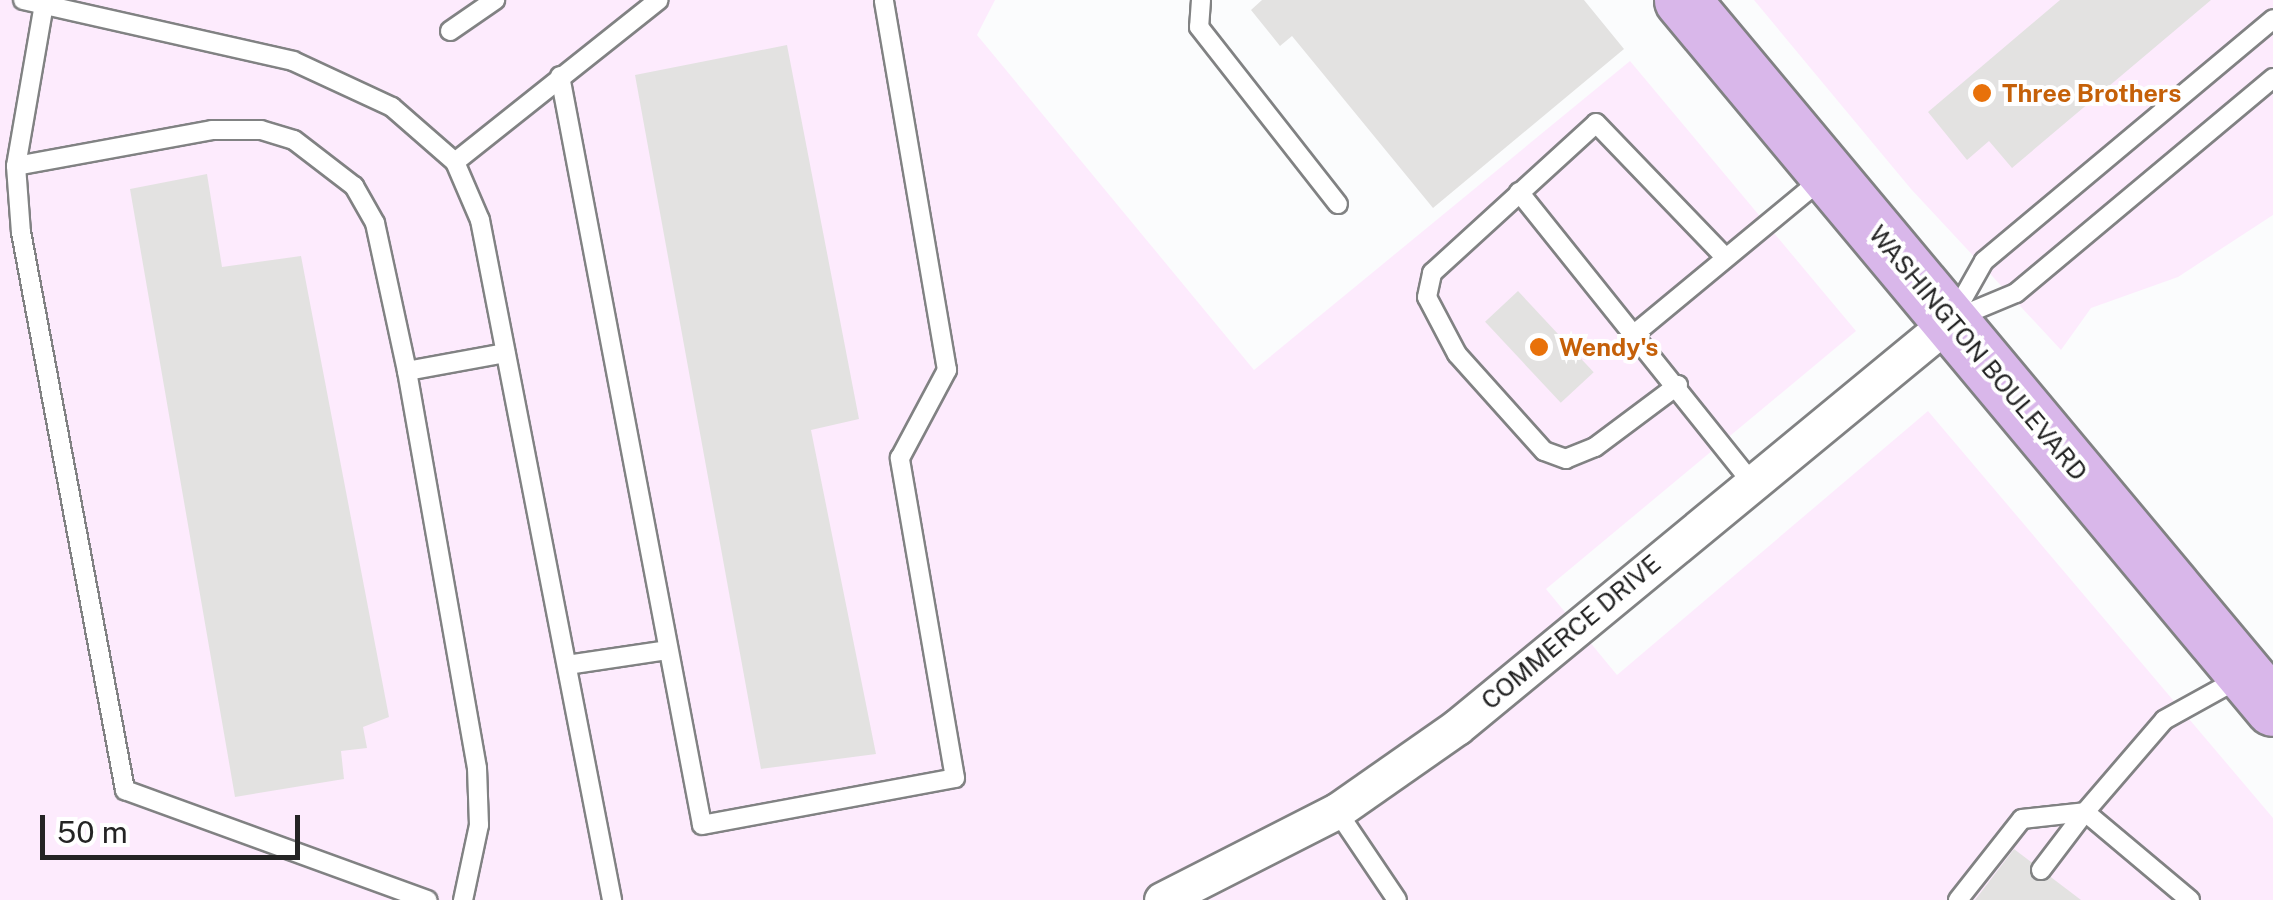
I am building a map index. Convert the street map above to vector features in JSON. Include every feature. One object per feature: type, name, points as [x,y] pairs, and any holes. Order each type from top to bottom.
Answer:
[{"type":"main road","name":"WASHINGTON BOULEVARD","points":[[1682,0],[2259,692]]},
{"type":"street","name":"COMMERCE DRIVE","points":[[1162,900],[1337,811],[1457,726],[1951,320]]},
{"type":"lane","points":[[23,0],[293,61],[392,108],[455,162],[480,220],[612,900]]},
{"type":"lane","points":[[450,31],[494,0]]},
{"type":"lane","points":[[455,162],[658,0]]},
{"type":"lane","points":[[560,76],[702,825],[955,778],[900,458],[947,370],[884,0]]},
{"type":"lane","points":[[1201,0],[1199,26],[1338,204]]},
{"type":"lane","points":[[44,4],[16,166],[124,790],[428,900]]},
{"type":"lane","points":[[1951,320],[1984,261],[2273,20]]},
{"type":"lane","points":[[1951,320],[2016,293],[2273,78]]},
{"type":"lane","points":[[1678,384],[1595,448],[1566,459],[1525,434],[1457,354],[1427,297],[1432,273],[1596,124],[1726,258]]},
{"type":"lane","points":[[16,166],[212,130],[294,140],[354,186],[375,223],[407,371],[477,768],[480,825],[463,900]]},
{"type":"lane","points":[[1638,331],[1828,174]]},
{"type":"lane","points":[[1519,192],[1638,331],[1752,483]]},
{"type":"lane","points":[[407,371],[505,353]]},
{"type":"lane","points":[[566,665],[667,650]]},
{"type":"lane","points":[[2041,870],[2164,720],[2259,692]]},
{"type":"lane","points":[[1337,811],[1397,900]]},
{"type":"lane","points":[[1958,900],[2022,819],[2085,812],[2190,900]]},
{"type":"shaded area","points":[[0,0],[995,0],[977,35],[1254,370],[1630,61],[1856,331],[1546,589],[1617,675],[1928,411],[2273,818],[2273,900],[0,900]]},
{"type":"shaded area","points":[[1754,0],[2273,0],[2273,215],[2178,277],[2091,308],[2061,350],[1911,189]]},
{"type":"building","points":[[1262,0],[1584,0],[1624,49],[1433,208],[1292,36],[1280,46],[1251,10]]},
{"type":"building","points":[[2060,0],[2211,0],[2012,168],[1989,141],[1967,160],[1928,112]]},
{"type":"building","points":[[787,45],[859,419],[811,430],[876,754],[761,769],[635,75]]},
{"type":"building","points":[[207,174],[222,267],[301,256],[389,717],[363,727],[367,748],[341,751],[344,779],[235,797],[130,189]]},
{"type":"building","name":"Wendy's","points":[[1518,291],[1594,372],[1561,403],[1485,322]]},
{"type":"building","points":[[2014,849],[2081,900],[1975,900]]},
{"type":"place","name":"Three Brothers","points":[[1982,93]]},
{"type":"place","name":"Wendy's","points":[[1539,347]]}]
